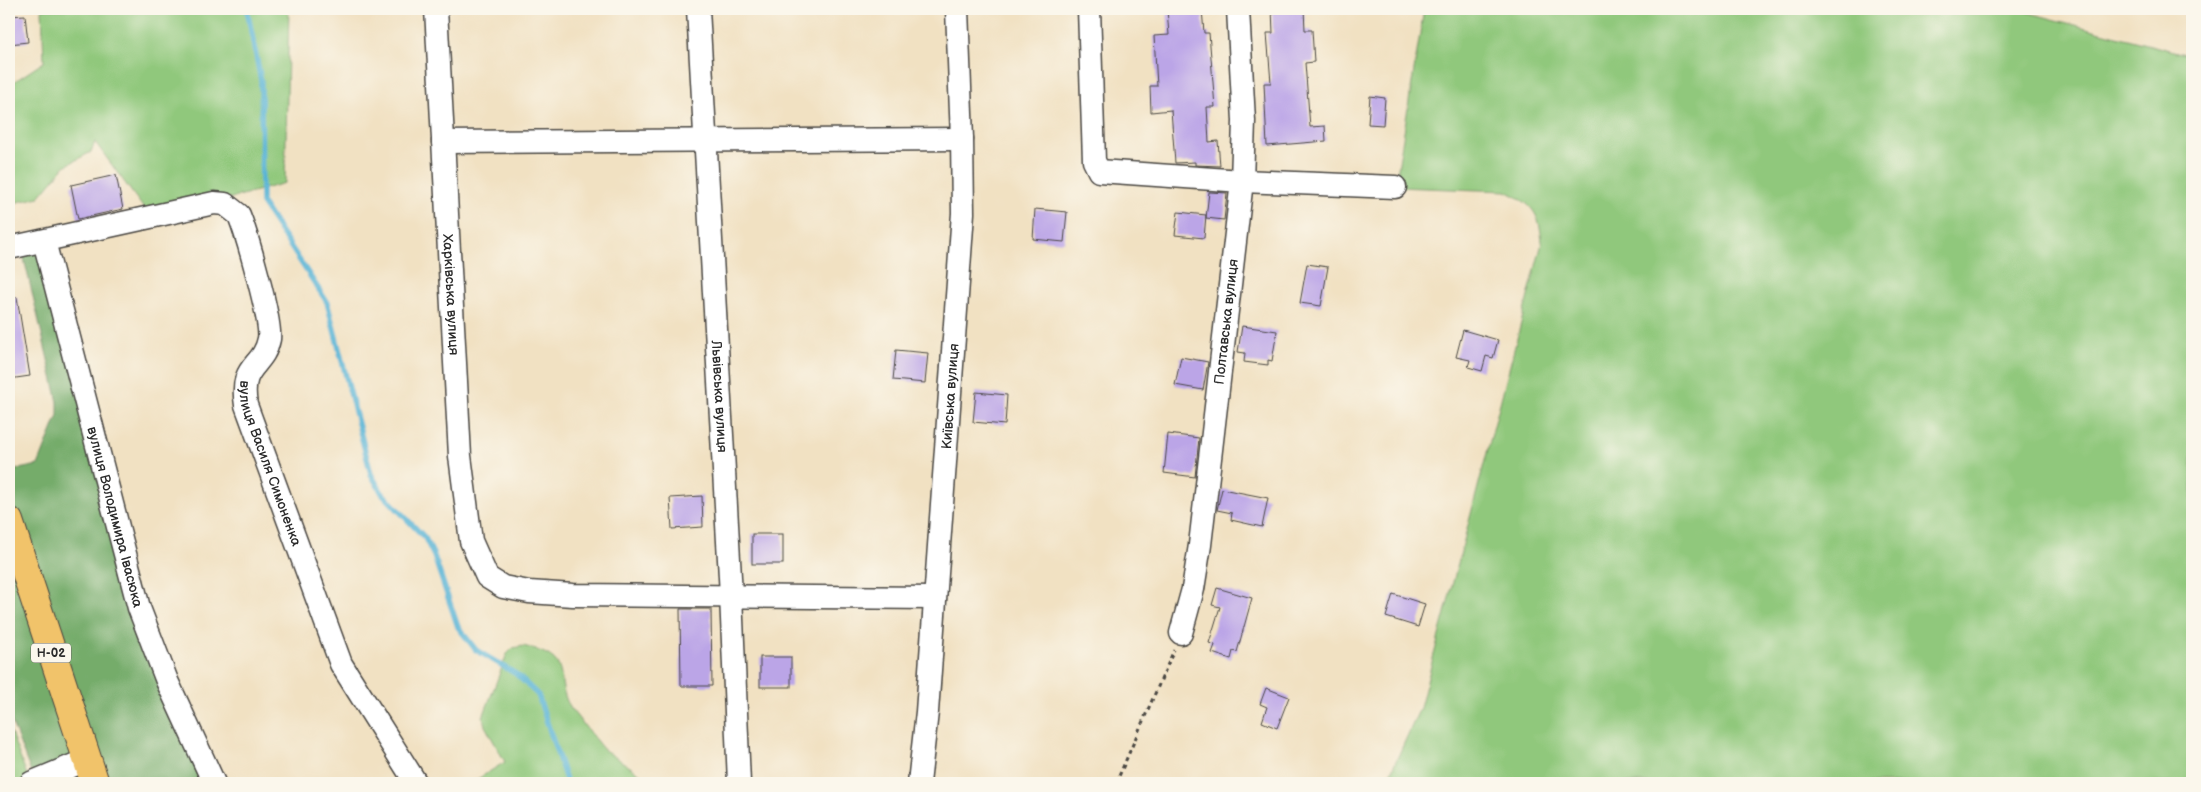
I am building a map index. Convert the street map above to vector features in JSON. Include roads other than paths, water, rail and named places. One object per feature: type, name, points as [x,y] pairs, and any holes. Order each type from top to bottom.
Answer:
[{"type":"main road","name":"Н-02","points":[[9,521],[91,771]]},
{"type":"street","name":"Харківська вулиця","points":[[436,9],[460,456],[471,541],[487,577],[503,587],[528,592],[573,595],[731,595]]},
{"type":"street","name":"Львівська вулиця","points":[[698,9],[731,595],[739,783]]},
{"type":"street","name":"Київська вулиця","points":[[919,783],[927,712],[963,213],[962,139],[956,9]]},
{"type":"street","points":[[1089,9],[1095,166],[1104,173],[1395,187]]},
{"type":"street","name":"Полтавська вулиця","points":[[1181,633],[1193,589],[1200,545],[1242,181],[1244,121],[1238,9]]},
{"type":"street","points":[[443,142],[705,142],[962,139]]},
{"type":"street","name":"вулиця Василя Симоненка","points":[[9,248],[214,203],[225,204],[239,216],[269,329],[266,349],[245,378],[243,387],[246,405],[338,657],[352,684],[416,783]]},
{"type":"street","name":"вулиця Володимира Івасюка","points":[[44,241],[139,608],[167,681],[214,783]]},
{"type":"street","points":[[731,595],[934,598]]},
{"type":"street","points":[[36,782],[91,771]]},
{"type":"waterway","points":[[247,9],[261,81],[262,203],[327,302],[371,474],[382,493],[425,538],[434,556],[458,627],[476,650],[516,674],[538,695],[567,783]]}]
